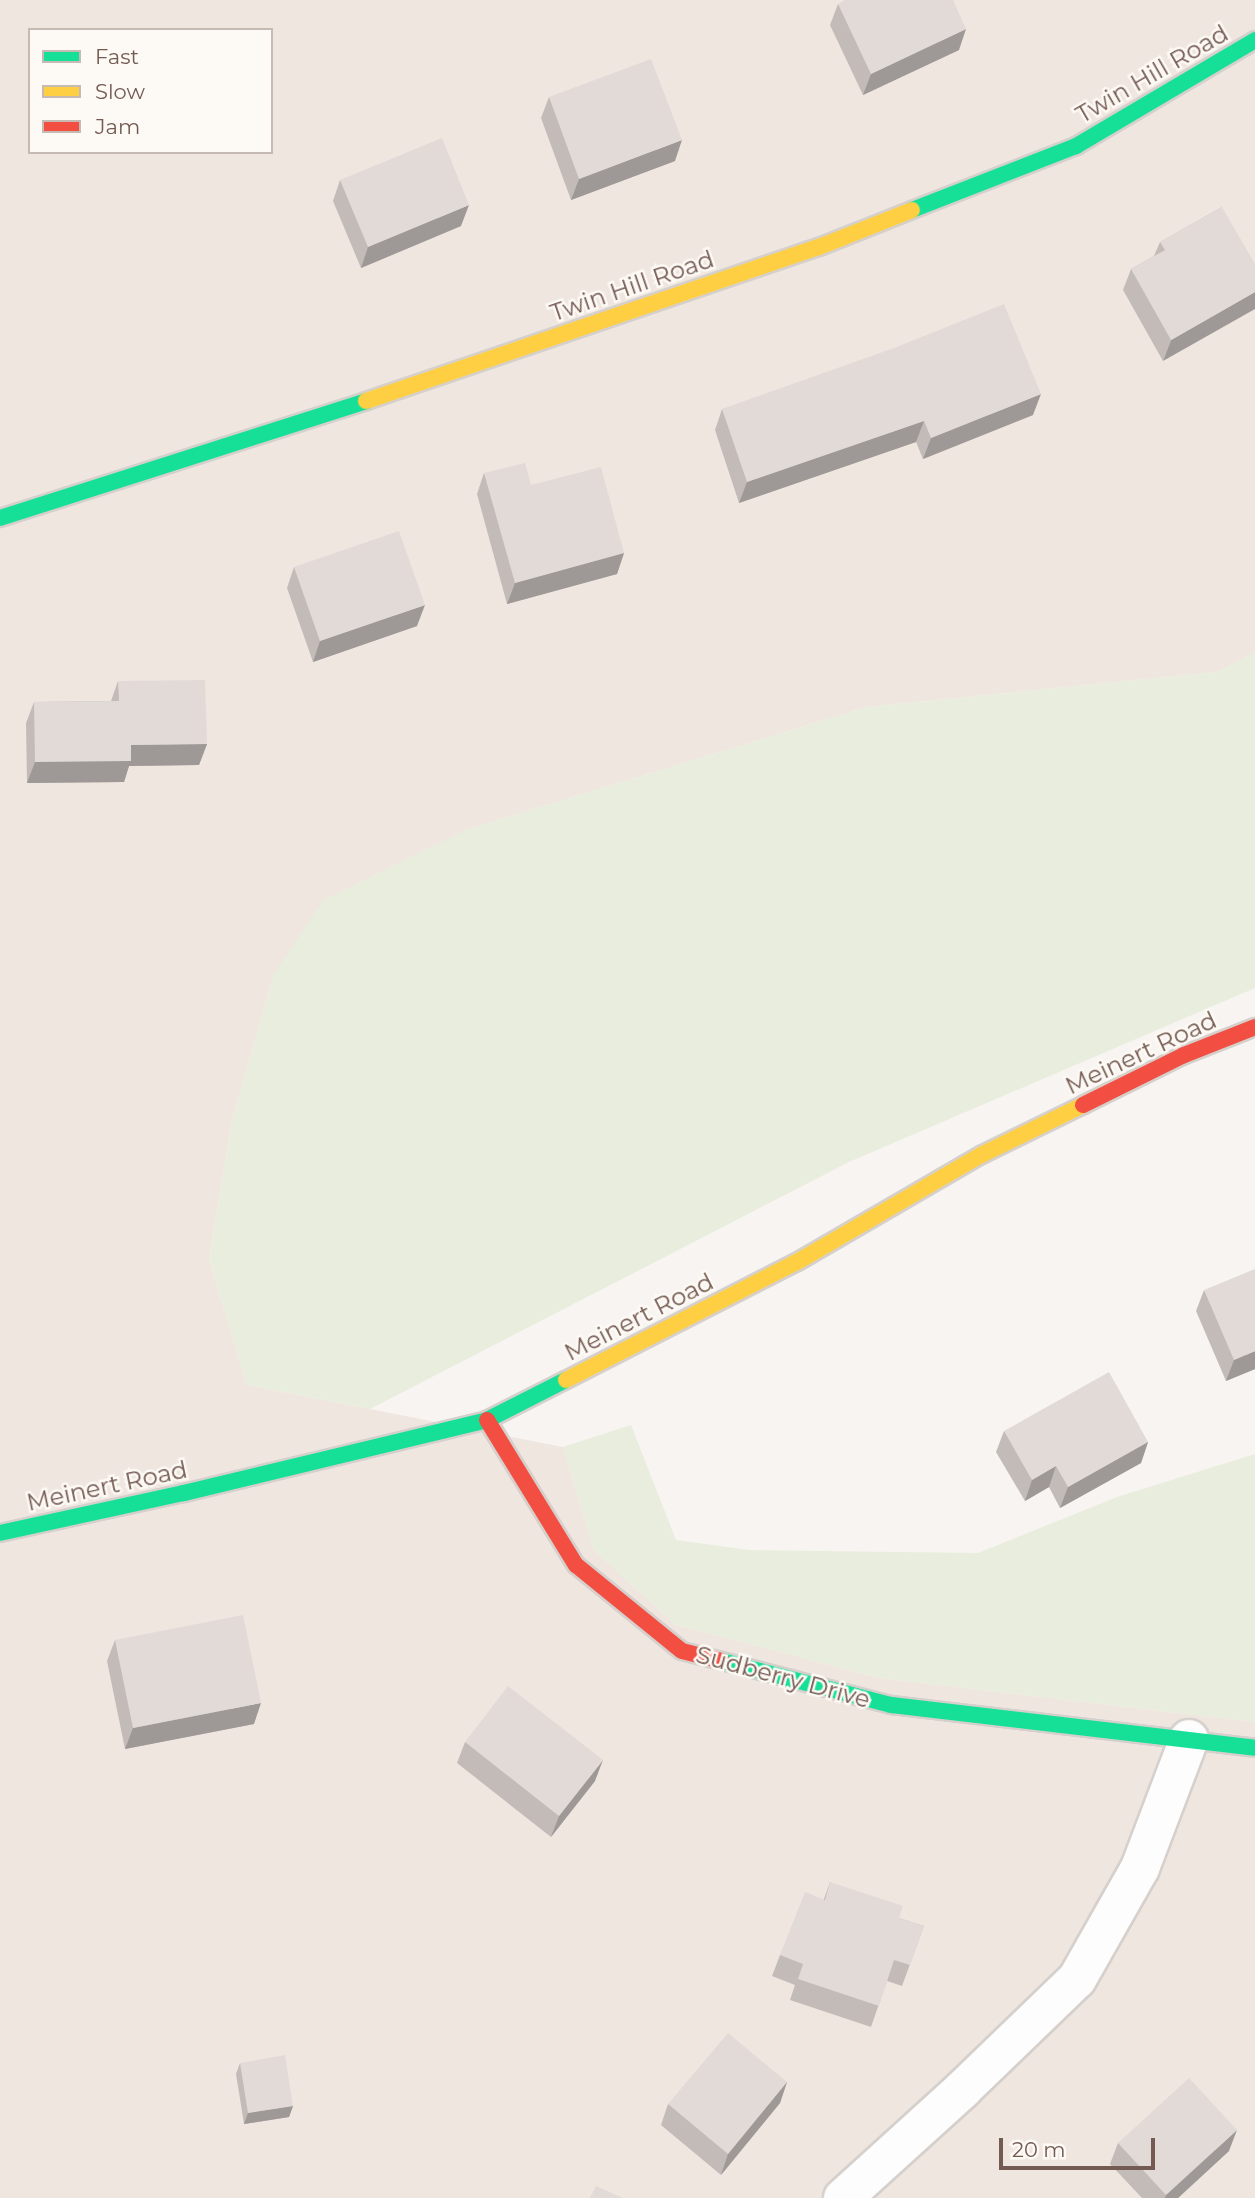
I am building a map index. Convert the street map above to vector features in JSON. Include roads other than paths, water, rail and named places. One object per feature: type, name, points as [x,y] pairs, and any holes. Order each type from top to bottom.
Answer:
[{"type":"street","name":"Twin Hill Road","points":[[0,518],[340,410],[819,247],[1076,146],[1255,40]]},
{"type":"street","name":"Meinert Road","points":[[0,1532],[184,1493],[487,1420],[797,1262],[981,1155],[1184,1055],[1255,1027]]},
{"type":"street","name":"Sudberry Drive","points":[[487,1420],[576,1565],[682,1651],[891,1705],[1255,1748]]},
{"type":"street","points":[[844,2198],[1077,1979],[1140,1868],[1189,1739]]}]
